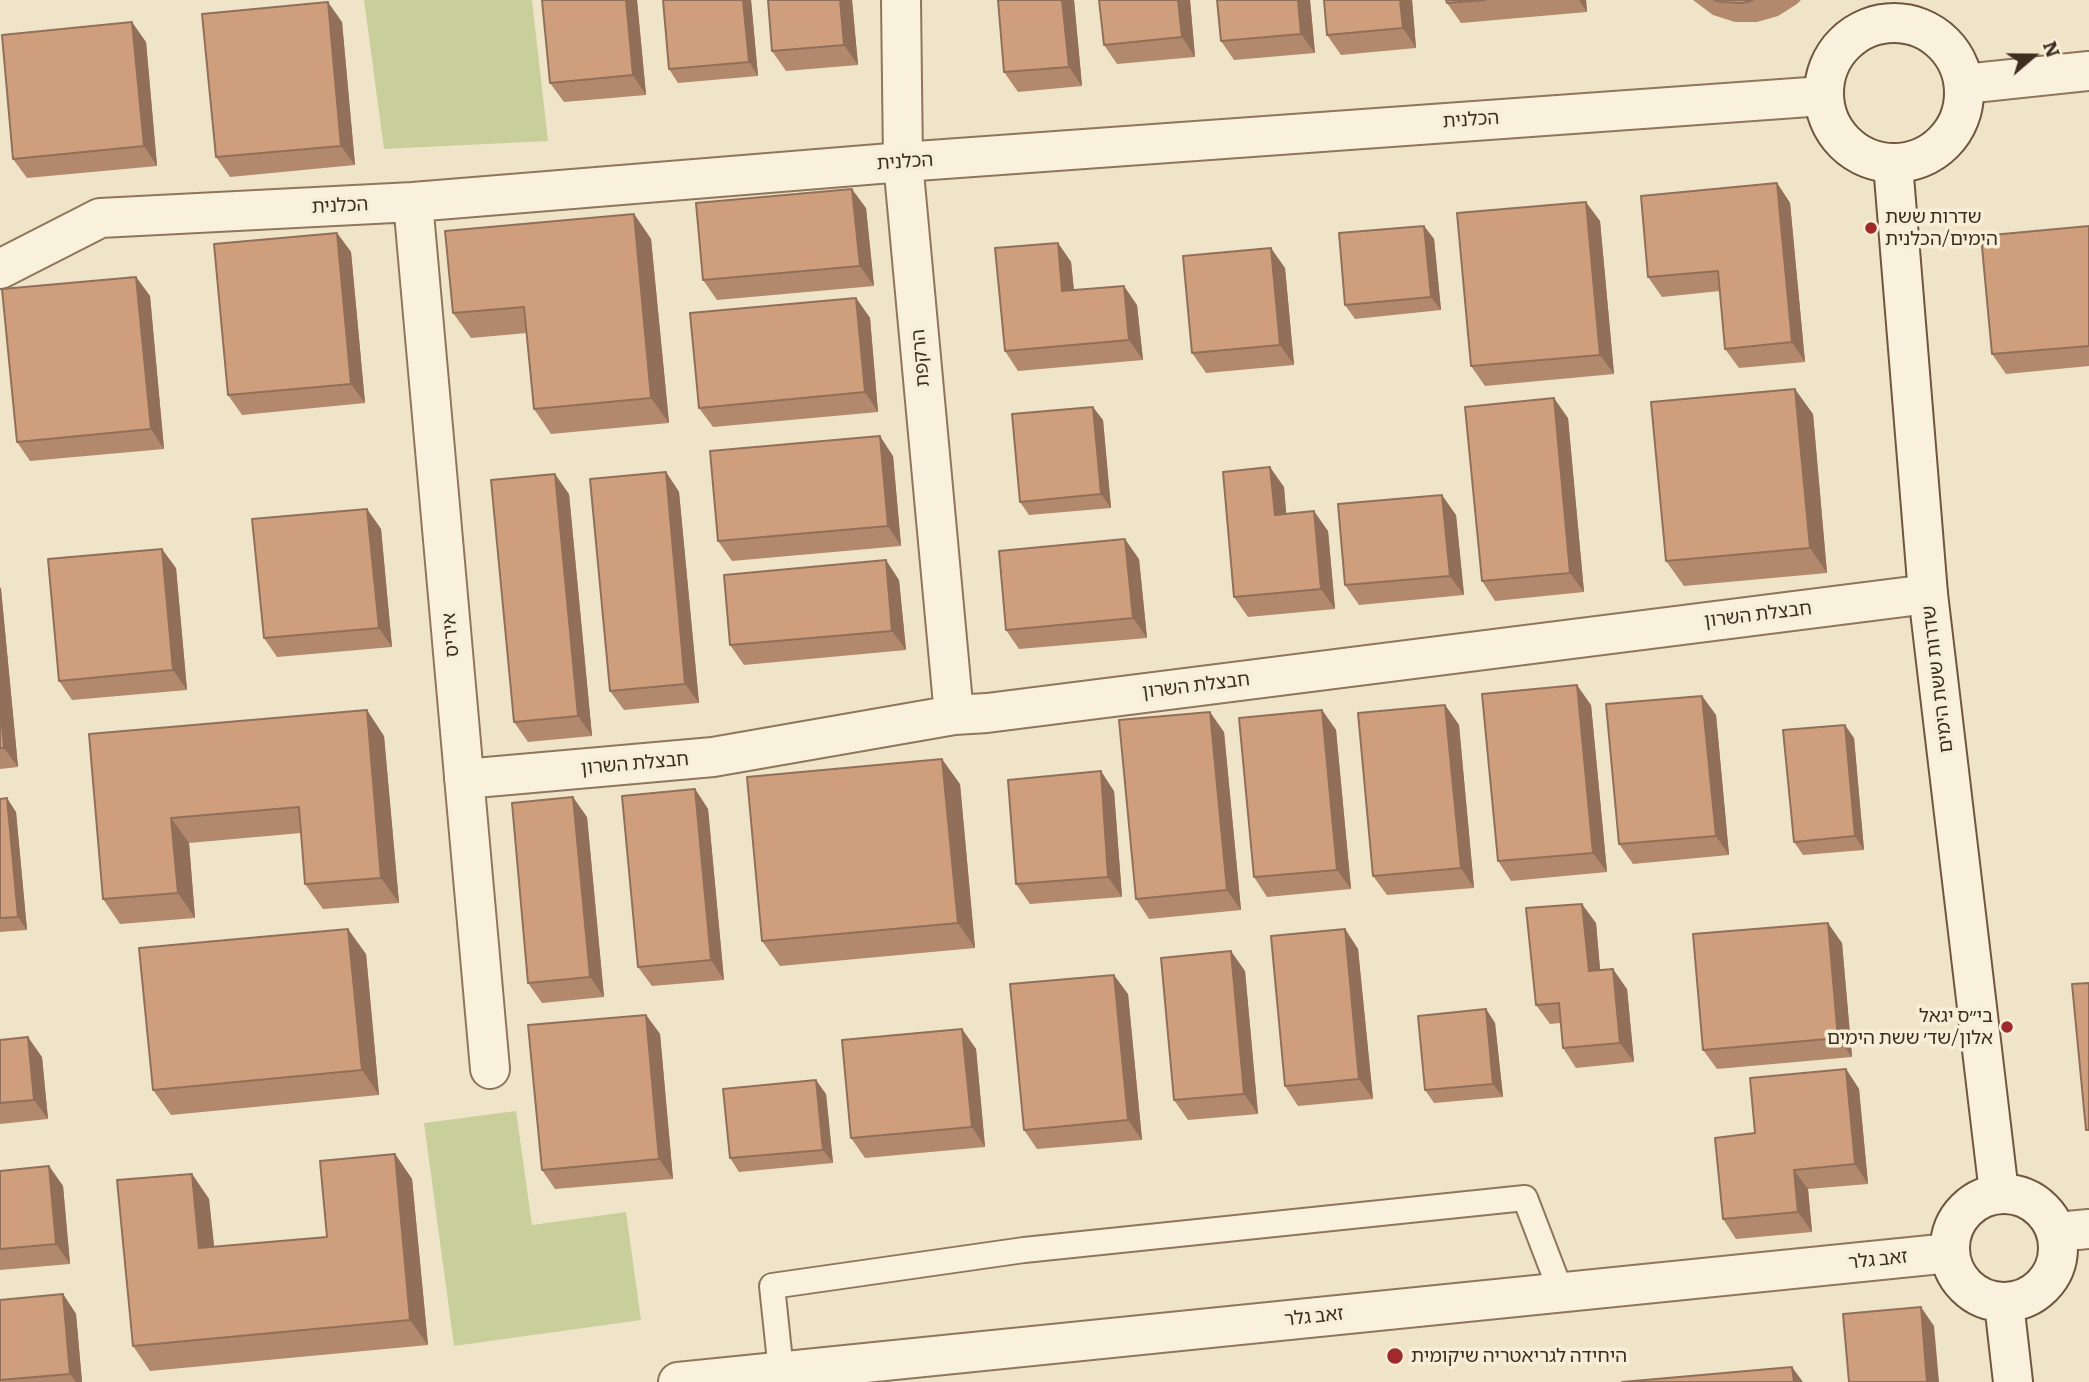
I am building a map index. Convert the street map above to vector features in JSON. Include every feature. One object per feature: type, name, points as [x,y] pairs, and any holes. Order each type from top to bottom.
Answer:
[{"type":"street","name":"הרקפת","points":[[901,0],[903,162],[954,715]]},
{"type":"street","points":[[1891,11],[1940,38],[1956,59],[1964,84],[1963,108],[1954,131],[1937,149],[1916,160],[1893,164],[1872,160],[1853,150],[1837,136],[1827,116],[1823,96],[1825,73],[1835,53],[1851,37],[1891,11]]},
{"type":"street","points":[[1964,84],[2089,71]]},
{"type":"street","name":"הכלנית","points":[[0,269],[100,218],[413,202],[903,162],[1823,96]]},
{"type":"street","name":"שדרות ששת הימים","points":[[1893,164],[1928,594],[1999,1193]]},
{"type":"street","name":"איריס","points":[[413,202],[490,1069]]},
{"type":"street","name":"חבצלת השרון","points":[[464,779],[713,757],[954,715],[1928,594]]},
{"type":"street","points":[[1999,1193],[2021,1196],[2041,1207],[2050,1219],[2073,1231],[2059,1249],[2056,1266],[2048,1281],[2036,1293],[2021,1301],[2004,1303],[1984,1299],[1967,1289],[1955,1272],[1950,1253],[1952,1231],[1962,1213],[1979,1199],[1999,1193]]},
{"type":"street","name":"זאב גלר","points":[[678,1382],[1950,1253]]},
{"type":"street","points":[[2004,1303],[2012,1382]]},
{"type":"lane","points":[[781,1371],[772,1286],[1024,1250],[1511,1199],[1525,1198],[1561,1292]]},
{"type":"green space","points":[[364,0],[532,0],[548,141],[384,149]]},
{"type":"green space","points":[[516,1111],[532,1225],[626,1212],[641,1320],[454,1346],[424,1123]]},
{"type":"building","points":[[542,0],[626,0],[633,75],[550,83]]},
{"type":"building","points":[[663,0],[743,0],[749,62],[669,69]]},
{"type":"building","points":[[768,0],[840,0],[844,45],[772,51]]},
{"type":"building","points":[[998,0],[1062,0],[1069,67],[1004,72]]},
{"type":"building","points":[[1099,0],[1178,0],[1182,37],[1104,45]]},
{"type":"building","points":[[1217,0],[1298,0],[1301,34],[1221,41]]},
{"type":"building","points":[[1324,0],[1400,0],[1403,28],[1327,35]]},
{"type":"building","points":[[1446,0],[1485,0],[1447,3]]},
{"type":"building","points":[[1714,0],[1753,0],[1743,3]]},
{"type":"building","points":[[328,2],[341,146],[216,157],[202,14]]},
{"type":"building","points":[[132,22],[144,146],[13,159],[2,35]]},
{"type":"building","points":[[1777,183],[1792,342],[1725,349],[1718,271],[1648,277],[1641,196]]},
{"type":"building","points":[[852,189],[860,266],[703,280],[696,203]]},
{"type":"building","points":[[1586,202],[1600,355],[1471,366],[1457,213]]},
{"type":"building","points":[[634,214],[651,398],[534,409],[524,307],[453,313],[445,231]]},
{"type":"building","points":[[1424,226],[1431,297],[1345,305],[1339,233]]},
{"type":"building","points":[[2089,226],[2089,346],[1992,354],[1981,236]]},
{"type":"building","points":[[337,233],[351,384],[228,395],[214,244]]},
{"type":"building","points":[[1058,243],[1062,291],[1124,286],[1129,340],[1005,351],[995,248]]},
{"type":"building","points":[[1271,248],[1280,345],[1192,353],[1183,256]]},
{"type":"building","points":[[136,277],[151,429],[17,442],[2,289]]},
{"type":"building","points":[[856,298],[865,392],[699,408],[690,313]]},
{"type":"building","points":[[1795,389],[1810,548],[1666,561],[1651,402]]},
{"type":"building","points":[[1554,398],[1570,573],[1482,581],[1465,407]]},
{"type":"building","points":[[1093,407],[1101,494],[1020,502],[1012,414]]},
{"type":"building","points":[[880,436],[888,526],[718,541],[710,451]]},
{"type":"building","points":[[1270,467],[1275,515],[1314,511],[1321,589],[1234,597],[1223,472]]},
{"type":"building","points":[[666,472],[685,684],[610,691],[590,479]]},
{"type":"building","points":[[555,474],[578,716],[514,722],[491,480]]},
{"type":"building","points":[[1442,495],[1450,576],[1345,585],[1338,504]]},
{"type":"building","points":[[367,509],[379,628],[264,638],[252,519]]},
{"type":"building","points":[[1125,539],[1133,618],[1006,630],[999,551]]},
{"type":"building","points":[[162,549],[173,670],[59,681],[48,559]]},
{"type":"building","points":[[886,560],[892,631],[730,645],[724,575]]},
{"type":"building","points":[[1577,685],[1593,853],[1498,861],[1482,694]]},
{"type":"building","points":[[1702,696],[1716,836],[1619,844],[1606,704]]},
{"type":"building","points":[[0,702],[4,748],[0,748]]},
{"type":"building","points":[[1445,705],[1461,868],[1373,876],[1358,713]]},
{"type":"building","points":[[367,710],[381,878],[305,884],[299,807],[171,818],[178,893],[103,899],[89,734]]},
{"type":"building","points":[[1322,710],[1337,870],[1254,877],[1239,718]]},
{"type":"building","points":[[1210,712],[1227,890],[1136,899],[1119,720]]},
{"type":"building","points":[[1845,725],[1855,836],[1794,842],[1783,730]]},
{"type":"building","points":[[942,759],[958,923],[762,941],[747,777]]},
{"type":"building","points":[[1101,771],[1108,877],[1016,884],[1008,780]]},
{"type":"building","points":[[695,789],[711,960],[638,967],[622,796]]},
{"type":"building","points":[[573,797],[590,977],[528,983],[512,803]]},
{"type":"building","points":[[7,798],[18,917],[0,918],[0,799]]},
{"type":"building","points":[[1582,904],[1589,971],[1613,969],[1620,1043],[1563,1048],[1559,1003],[1536,1005],[1526,908]]},
{"type":"building","points":[[1828,923],[1838,1038],[1703,1050],[1693,934]]},
{"type":"building","points":[[348,929],[362,1070],[153,1090],[139,948]]},
{"type":"building","points":[[1345,929],[1359,1079],[1285,1086],[1271,936]]},
{"type":"building","points":[[1231,951],[1244,1094],[1174,1100],[1161,958]]},
{"type":"building","points":[[1114,975],[1128,1120],[1024,1130],[1010,984]]},
{"type":"building","points":[[2089,983],[2089,1130],[2086,1130],[2072,984]]},
{"type":"building","points":[[1486,1009],[1493,1084],[1425,1090],[1418,1016]]},
{"type":"building","points":[[646,1015],[659,1159],[542,1170],[528,1025]]},
{"type":"building","points":[[962,1029],[972,1127],[851,1138],[842,1040]]},
{"type":"building","points":[[28,1037],[34,1100],[0,1103],[0,1040]]},
{"type":"building","points":[[1846,1069],[1855,1164],[1794,1170],[1798,1212],[1723,1219],[1715,1138],[1755,1133],[1750,1078]]},
{"type":"building","points":[[816,1080],[823,1150],[730,1158],[723,1089]]},
{"type":"building","points":[[395,1154],[410,1320],[133,1346],[117,1180],[192,1174],[199,1248],[327,1237],[320,1161]]},
{"type":"building","points":[[49,1166],[56,1244],[0,1249],[0,1171]]},
{"type":"building","points":[[63,1294],[70,1374],[0,1380],[0,1300]]},
{"type":"building","points":[[1921,1307],[1927,1382],[1849,1382],[1843,1314]]},
{"type":"building","points":[[1792,1367],[1794,1382],[1622,1382]]},
{"type":"place","name":"שדרות ששת הימים/הכלנית","points":[[1871,228]]},
{"type":"place","name":"בי״ס יגאל אלון/שד׳ ששת הימים","points":[[2007,1027]]},
{"type":"place","name":"היחידה לגריאטריה שיקומית","points":[[1395,1356]]}]
